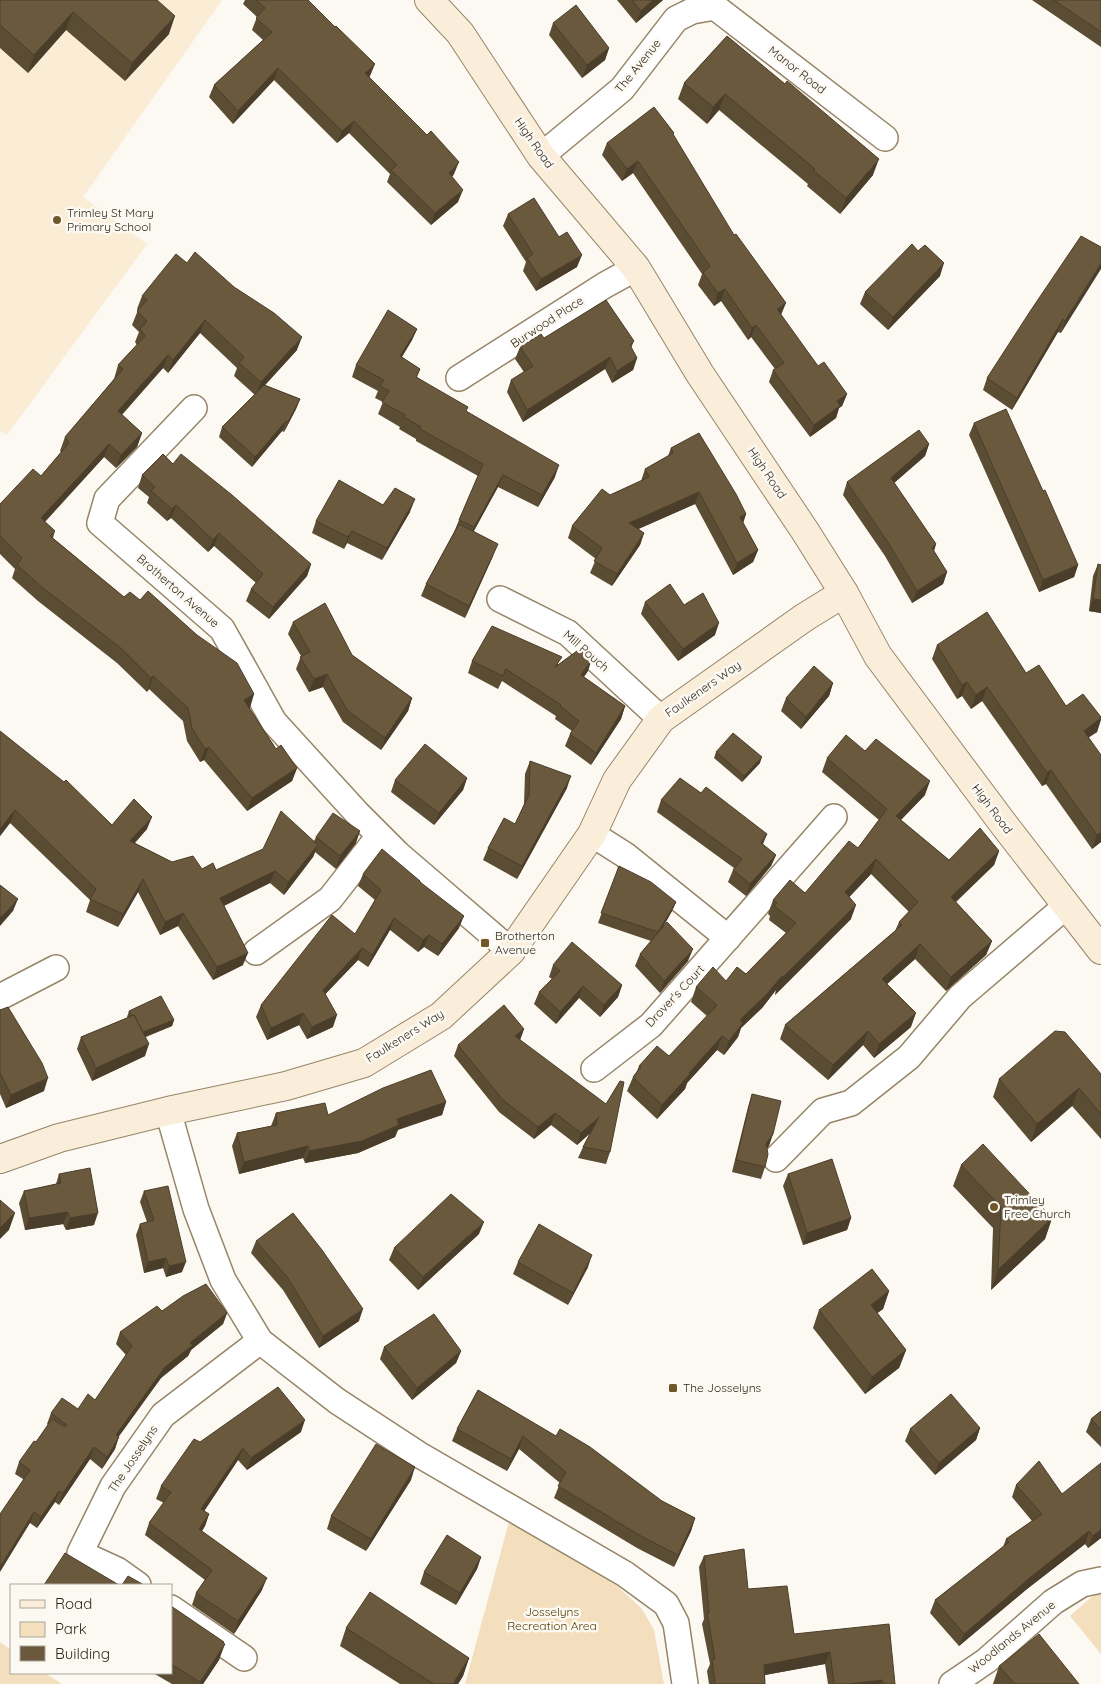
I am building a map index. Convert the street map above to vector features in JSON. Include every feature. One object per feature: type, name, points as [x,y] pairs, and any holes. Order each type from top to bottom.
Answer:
[{"type":"street","name":"High Road","points":[[429,0],[460,33],[541,156],[636,268],[700,374],[805,530],[844,593],[878,656],[1101,950]]},
{"type":"street","name":"The Avenue","points":[[541,156],[622,89],[676,19],[714,3]]},
{"type":"street","name":"Manor Road","points":[[714,3],[885,138]]},
{"type":"street","name":"Burwood Place","points":[[459,378],[605,285],[636,268]]},
{"type":"street","name":"Brotherton Avenue","points":[[194,408],[107,499],[100,523],[222,629],[274,722],[379,836],[510,952]]},
{"type":"street","name":"Faulkeners Way","points":[[0,1160],[59,1138],[168,1111],[286,1086],[364,1063],[441,1016],[510,952],[592,834],[617,780],[661,719],[805,617],[844,593]]},
{"type":"street","name":"Mill Pouch","points":[[500,599],[568,633],[661,719]]},
{"type":"street","name":"Drover's Court","points":[[594,1069],[651,1025],[834,817]]},
{"type":"street","points":[[592,834],[625,855],[728,938]]},
{"type":"street","points":[[256,952],[330,899],[379,836]]},
{"type":"street","points":[[776,1160],[823,1111],[851,1103],[909,1057],[960,997],[1066,906]]},
{"type":"street","points":[[0,997],[56,968]]},
{"type":"street","points":[[168,1111],[196,1209],[223,1280],[260,1340],[337,1401],[418,1454],[625,1574],[666,1604],[676,1623],[685,1684]]},
{"type":"street","name":"The Josselyns","points":[[137,1584],[117,1570],[80,1553],[113,1486],[164,1415],[260,1340]]},
{"type":"street","name":"Woodlands Avenue","points":[[952,1684],[986,1661],[1053,1602],[1082,1584],[1101,1580]]},
{"type":"street","points":[[172,1609],[244,1658]]},
{"type":"shaded area","name":"Trimley St Mary Primary School","points":[[0,0],[222,0],[83,197],[147,244],[7,435],[0,431]]},
{"type":"green space","name":"Josselyns Recreation Area","points":[[509,1522],[602,1572],[642,1609],[654,1630],[664,1684],[465,1684]]},
{"type":"green space","points":[[1101,1593],[1101,1654],[1070,1616],[1095,1594]]},
{"type":"green space","points":[[0,1642],[10,1649],[10,1674],[47,1674],[62,1684],[0,1684]]},
{"type":"building","points":[[0,0],[157,0],[175,16],[132,63],[73,12],[34,55],[0,25]]},
{"type":"building","points":[[256,0],[308,0],[375,64],[365,73],[427,135],[431,131],[459,162],[449,173],[463,190],[435,213],[391,170],[397,165],[354,121],[342,131],[278,68],[238,111],[214,85],[272,32],[256,18],[265,8]]},
{"type":"building","points":[[632,0],[653,0],[641,11]]},
{"type":"building","points":[[1054,0],[1101,0],[1101,32]]},
{"type":"building","points":[[576,5],[609,48],[587,65],[553,23]]},
{"type":"building","points":[[727,36],[785,84],[787,81],[879,159],[846,198],[813,170],[815,169],[725,94],[713,107],[684,83]]},
{"type":"building","points":[[654,107],[674,133],[734,235],[736,234],[786,303],[777,309],[818,366],[824,362],[847,394],[837,401],[840,406],[814,425],[773,370],[784,363],[756,325],[752,328],[725,289],[718,293],[703,273],[710,266],[638,161],[627,169],[607,143]]},
{"type":"building","points":[[534,198],[559,237],[567,232],[582,255],[541,279],[527,258],[533,254],[508,214]]},
{"type":"building","points":[[1081,236],[1101,247],[1101,263],[1065,321],[1063,319],[1017,398],[987,378]]},
{"type":"building","points":[[912,244],[918,251],[925,245],[944,263],[893,317],[865,292]]},
{"type":"building","points":[[195,252],[234,287],[274,313],[302,337],[261,382],[239,363],[244,357],[205,320],[173,360],[168,355],[118,411],[142,433],[121,455],[109,444],[41,518],[55,531],[50,536],[124,597],[130,592],[140,600],[148,591],[197,635],[237,663],[254,694],[244,700],[276,749],[281,745],[297,768],[252,798],[209,747],[205,749],[192,728],[188,708],[153,676],[151,678],[122,649],[43,588],[17,565],[22,558],[0,536],[0,504],[33,469],[41,476],[69,443],[65,437],[123,369],[118,365],[145,336],[140,329],[147,321],[137,311],[147,300],[142,296],[176,254],[187,263]]},
{"type":"building","points":[[606,300],[634,341],[630,345],[637,358],[617,371],[610,357],[527,410],[511,380],[533,366],[520,347],[541,334],[544,338]]},
{"type":"building","points":[[388,310],[417,329],[400,356],[420,369],[416,377],[468,407],[466,411],[559,465],[542,495],[503,475],[474,527],[459,520],[483,464],[420,429],[421,427],[404,417],[405,415],[382,402],[389,391],[380,386],[384,380],[356,365]]},
{"type":"building","points":[[264,385],[300,399],[288,422],[286,421],[255,457],[222,427]]},
{"type":"building","points":[[1006,409],[1078,565],[1043,580],[974,423]]},
{"type":"building","points":[[919,430],[929,444],[891,478],[936,544],[932,548],[947,572],[917,591],[889,544],[847,482]]},
{"type":"building","points":[[699,433],[736,494],[746,514],[740,517],[758,550],[737,563],[699,492],[629,523],[644,533],[617,574],[594,561],[602,548],[572,526],[602,489],[610,495],[649,477],[645,469],[673,453],[671,448]]},
{"type":"building","points":[[163,454],[173,464],[181,454],[232,495],[311,564],[273,607],[251,589],[263,574],[219,533],[213,540],[176,505],[172,509],[151,491],[155,487],[142,475]]},
{"type":"building","points":[[339,480],[383,505],[395,488],[415,499],[387,548],[352,531],[348,537],[316,521]]},
{"type":"building","points":[[459,524],[498,544],[469,606],[426,584]]},
{"type":"building","points":[[1098,564],[1101,565],[1101,600],[1093,599]]},
{"type":"building","points":[[670,584],[684,605],[703,593],[719,623],[683,649],[645,602]]},
{"type":"building","points":[[325,603],[352,655],[412,698],[385,738],[347,710],[327,674],[314,679],[300,657],[310,652],[293,622]]},
{"type":"building","points":[[987,612],[1026,673],[1039,665],[1066,706],[1083,694],[1101,717],[1084,731],[1101,755],[1101,832],[1097,835],[1051,770],[1047,773],[987,687],[976,695],[967,682],[962,685],[937,645]]},
{"type":"building","points":[[492,626],[562,657],[555,667],[581,648],[592,659],[581,675],[625,706],[596,753],[570,734],[579,721],[561,705],[506,669],[503,676],[472,661]]},
{"type":"building","points":[[814,666],[833,683],[806,717],[786,698]]},
{"type":"building","points":[[0,731],[64,782],[66,780],[112,825],[134,799],[152,817],[130,841],[172,862],[193,856],[202,869],[213,863],[216,870],[263,849],[281,811],[318,845],[288,882],[275,871],[220,898],[248,953],[217,967],[183,913],[165,922],[143,879],[123,914],[90,899],[96,889],[15,810],[0,829]]},
{"type":"building","points":[[733,733],[762,757],[744,776],[716,752]]},
{"type":"building","points":[[846,735],[865,751],[876,739],[930,781],[896,816],[949,860],[980,828],[999,851],[951,897],[992,941],[951,977],[920,944],[882,979],[916,1013],[879,1044],[868,1031],[833,1065],[785,1025],[902,925],[899,922],[918,902],[876,859],[845,892],[856,905],[780,980],[782,976],[767,994],[740,1020],[743,1023],[729,1041],[722,1036],[662,1105],[633,1077],[641,1067],[639,1066],[657,1046],[669,1056],[717,1005],[696,987],[713,967],[726,981],[737,967],[746,974],[796,923],[774,906],[777,903],[773,900],[790,880],[805,893],[849,841],[858,848],[887,809],[827,758]]},
{"type":"building","points":[[425,744],[467,778],[439,813],[395,780]]},
{"type":"building","points":[[530,761],[571,776],[522,866],[488,848],[504,818],[515,824],[529,795]]},
{"type":"building","points":[[680,778],[701,793],[706,787],[767,834],[761,843],[776,855],[750,884],[733,870],[742,859],[661,800]]},
{"type":"building","points":[[333,813],[360,831],[340,856],[316,837]]},
{"type":"building","points":[[382,849],[420,882],[464,916],[442,944],[429,935],[423,940],[394,918],[372,955],[362,948],[323,990],[337,1015],[312,1027],[303,1013],[271,1028],[261,1005],[332,915],[355,934],[381,890],[363,874]]},
{"type":"building","points":[[619,866],[651,882],[676,902],[658,932],[601,913]]},
{"type":"building","points":[[0,885],[18,899],[0,918]]},
{"type":"building","points":[[667,922],[693,949],[664,981],[640,954]]},
{"type":"building","points":[[572,942],[622,985],[604,1005],[583,986],[560,1012],[539,992],[560,971],[553,965]]},
{"type":"building","points":[[161,996],[174,1020],[143,1032],[134,1015],[132,1016],[129,1011]]},
{"type":"building","points":[[504,1005],[524,1029],[515,1036],[606,1104],[620,1081],[624,1082],[610,1152],[583,1147],[599,1117],[581,1133],[555,1113],[538,1127],[503,1100],[458,1045]]},
{"type":"building","points":[[8,1007],[42,1063],[48,1078],[11,1095],[0,1073],[0,1010]]},
{"type":"building","points":[[134,1015],[149,1044],[96,1068],[81,1037]]},
{"type":"building","points":[[1055,1031],[1065,1032],[1101,1074],[1101,1114],[1079,1088],[1037,1124],[999,1079]]},
{"type":"building","points":[[431,1070],[446,1102],[397,1119],[399,1125],[362,1141],[309,1151],[308,1146],[244,1162],[237,1133],[277,1125],[276,1113],[325,1103],[328,1115],[383,1088]]},
{"type":"building","points":[[752,1094],[781,1101],[773,1134],[766,1144],[768,1154],[765,1167],[736,1160]]},
{"type":"building","points":[[983,1144],[1052,1218],[998,1270],[1001,1207],[961,1165]]},
{"type":"building","points":[[832,1159],[851,1218],[807,1233],[788,1174]]},
{"type":"building","points":[[90,1168],[98,1213],[70,1218],[68,1212],[29,1218],[24,1191],[61,1183],[59,1174]]},
{"type":"building","points":[[168,1186],[186,1262],[169,1266],[166,1258],[148,1262],[140,1224],[154,1220],[144,1191]]},
{"type":"building","points":[[451,1194],[484,1222],[423,1277],[394,1248]]},
{"type":"building","points":[[0,1200],[15,1213],[0,1228]]},
{"type":"building","points":[[293,1213],[322,1250],[363,1309],[323,1336],[288,1278],[256,1241]]},
{"type":"building","points":[[539,1224],[592,1255],[573,1293],[518,1262]]},
{"type":"building","points":[[872,1269],[889,1291],[871,1305],[906,1350],[872,1377],[819,1310]]},
{"type":"building","points":[[206,1284],[227,1313],[190,1343],[193,1345],[165,1367],[116,1435],[119,1437],[107,1457],[94,1447],[63,1493],[59,1491],[41,1517],[34,1512],[0,1567],[0,1514],[30,1470],[19,1462],[52,1419],[65,1427],[67,1425],[51,1413],[62,1398],[78,1409],[88,1394],[95,1400],[132,1346],[120,1332],[157,1306],[162,1311],[183,1296]]},
{"type":"building","points":[[434,1314],[461,1351],[417,1388],[384,1347]]},
{"type":"building","points":[[278,1387],[305,1420],[251,1458],[243,1448],[201,1509],[209,1514],[199,1529],[267,1578],[238,1621],[196,1593],[212,1570],[149,1523],[171,1492],[161,1486],[194,1439],[200,1442]]},
{"type":"building","points":[[478,1390],[556,1436],[560,1429],[590,1447],[662,1501],[695,1518],[678,1555],[641,1536],[558,1486],[566,1472],[523,1436],[511,1459],[457,1429]]},
{"type":"building","points":[[951,1394],[980,1428],[939,1463],[910,1429]]},
{"type":"building","points":[[1101,1411],[1101,1430],[1091,1419]]},
{"type":"building","points":[[376,1444],[415,1467],[371,1539],[331,1516]]},
{"type":"building","points":[[1039,1461],[1062,1494],[1101,1463],[1101,1529],[1093,1536],[1089,1531],[1032,1576],[964,1634],[935,1600],[1009,1542],[1006,1539],[1042,1514],[1016,1485]]},
{"type":"building","points":[[447,1535],[481,1557],[460,1593],[424,1572]]},
{"type":"building","points":[[744,1549],[748,1589],[787,1586],[794,1634],[889,1624],[895,1684],[885,1684],[882,1680],[834,1684],[830,1652],[764,1665],[765,1684],[715,1684],[712,1659],[715,1659],[707,1613],[709,1613],[704,1556]]},
{"type":"building","points":[[65,1553],[117,1584],[45,1584]]},
{"type":"building","points":[[128,1576],[142,1584],[123,1584]]},
{"type":"building","points":[[370,1592],[469,1658],[453,1684],[434,1684],[346,1628]]},
{"type":"building","points":[[172,1607],[225,1644],[200,1682],[172,1665]]},
{"type":"building","points":[[1039,1634],[1079,1684],[1015,1684],[999,1666]]},
{"type":"place","name":"Trimley St Mary Primary School","points":[[57,220]]},
{"type":"place","name":"Brotherton Avenue","points":[[485,943]]},
{"type":"place","name":"Trimley Free Church","points":[[994,1207]]},
{"type":"place","name":"The Josselyns","points":[[673,1388]]}]
